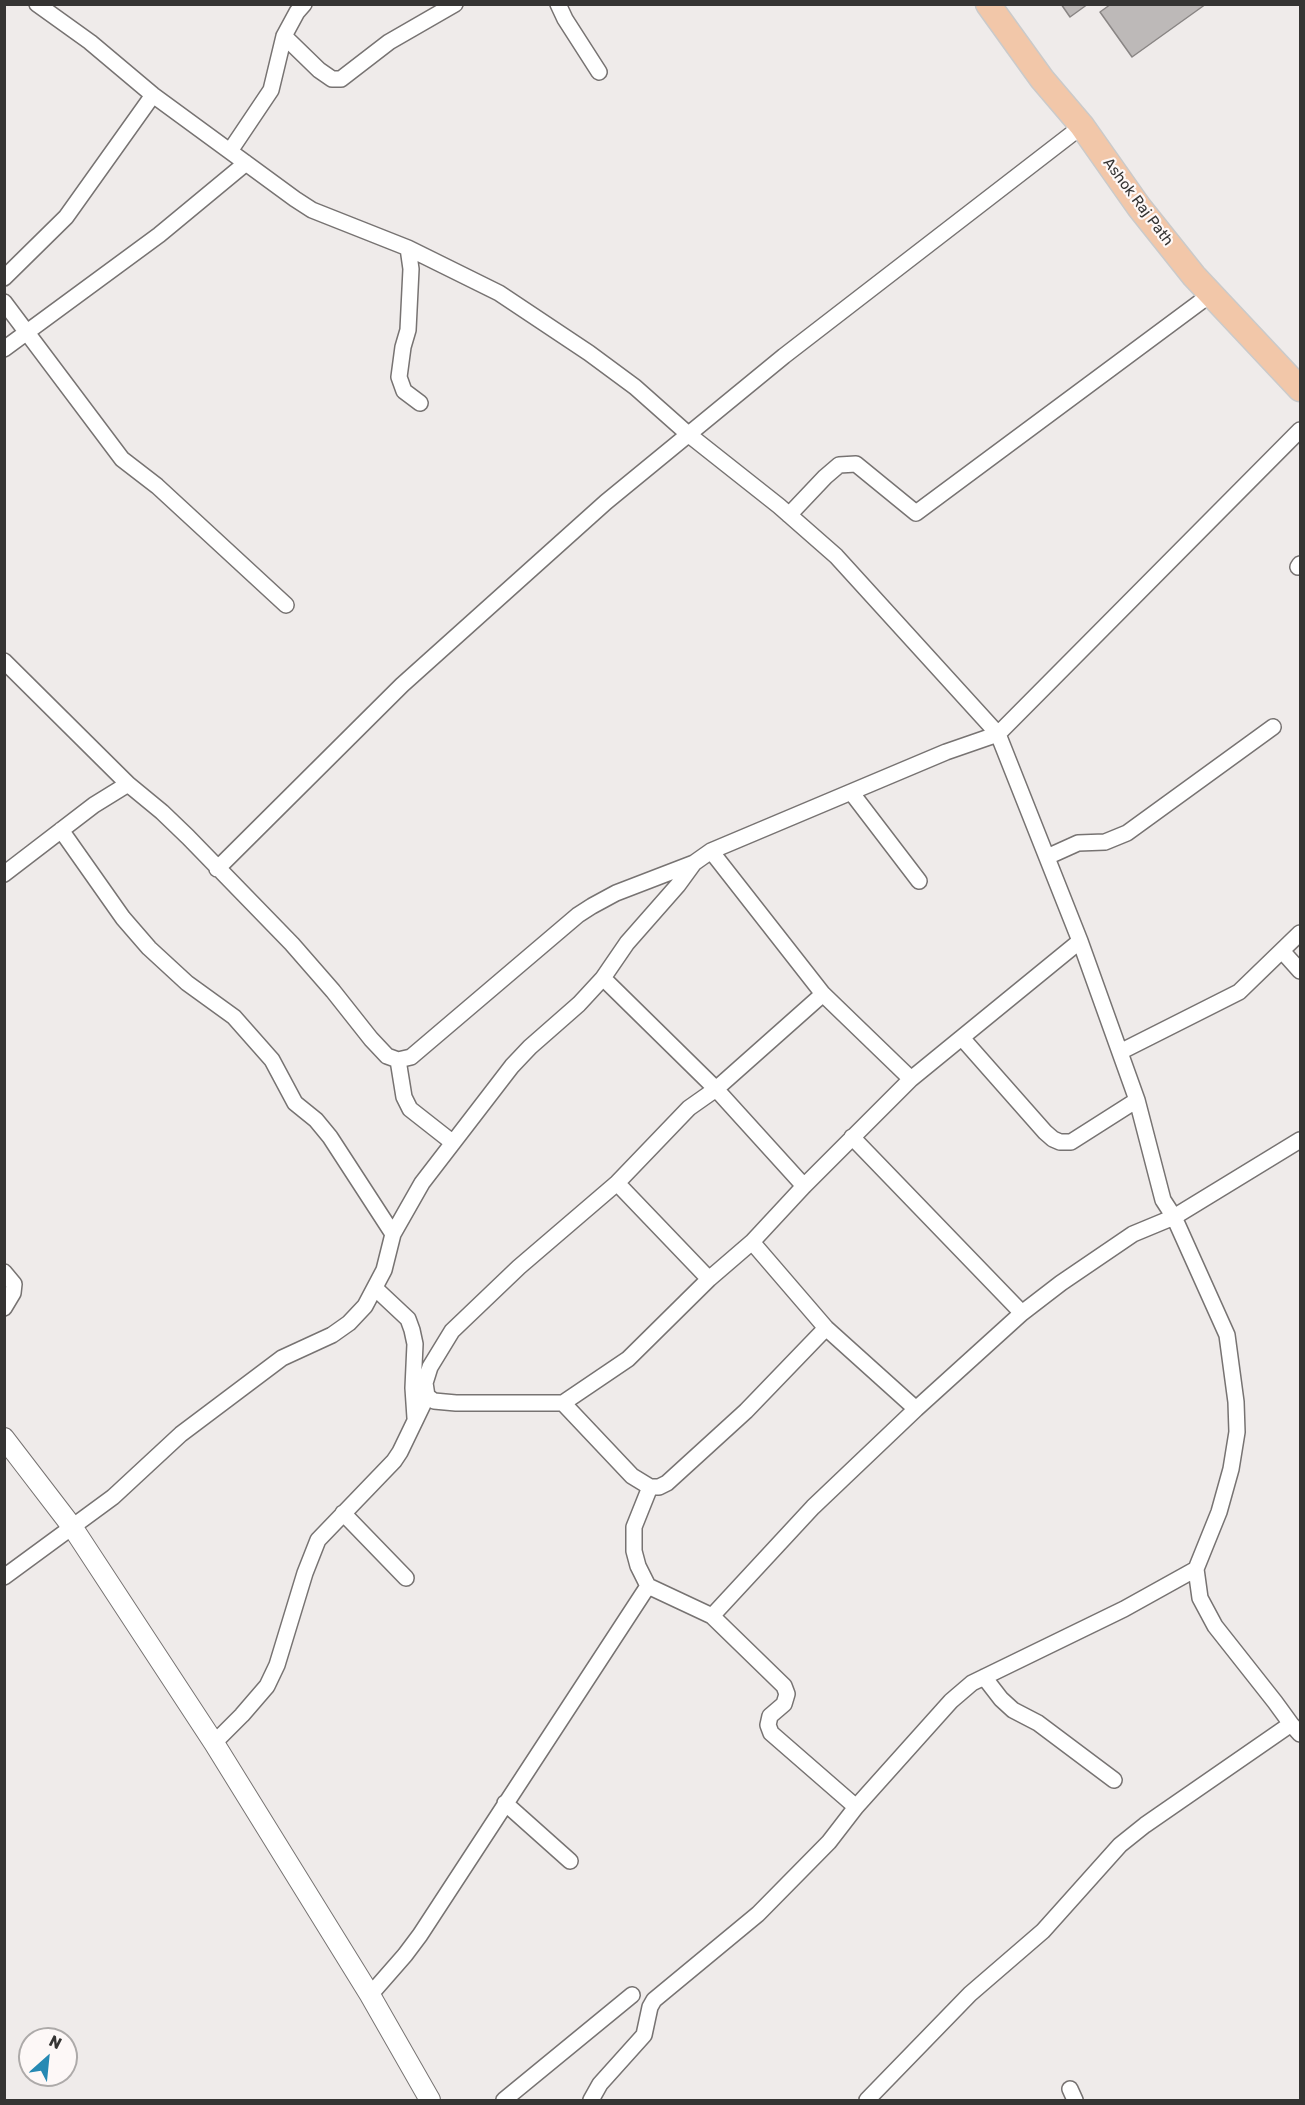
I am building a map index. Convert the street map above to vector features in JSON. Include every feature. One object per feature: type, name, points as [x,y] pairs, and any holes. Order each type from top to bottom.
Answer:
[{"type":"main road","name":"Ashok Raj Path","points":[[988,4],[1042,79],[1082,126],[1139,207],[1194,276],[1300,389]]},
{"type":"street","points":[[230,151],[272,90],[284,36],[304,4]]},
{"type":"street","points":[[284,36],[320,70],[332,79],[341,79],[388,42],[454,4]]},
{"type":"street","points":[[558,4],[599,72]]},
{"type":"street","points":[[38,5],[90,42],[153,95],[312,210],[408,248],[465,275],[522,307],[626,380],[688,434],[716,454],[789,515],[851,571],[998,734],[1047,857],[1137,1100],[1163,1200],[1174,1217],[1227,1335],[1236,1402],[1237,1432],[1231,1469],[1219,1512],[1196,1569],[1200,1598],[1215,1626],[1296,1729],[1145,1825],[1120,1845],[1043,1931],[970,1994],[867,2100]]},
{"type":"street","points":[[4,278],[66,217],[153,95]]},
{"type":"street","points":[[217,869],[402,685],[606,502],[784,356],[1082,126]]},
{"type":"street","points":[[4,349],[159,235],[246,163]]},
{"type":"street","points":[[408,248],[411,268],[408,330],[399,376],[404,391],[420,403]]},
{"type":"street","points":[[789,515],[839,465],[856,464],[916,513],[1211,294]]},
{"type":"street","points":[[4,302],[122,459],[157,486],[285,605]]},
{"type":"street","points":[[4,661],[128,784],[162,812],[292,944],[387,1056],[398,1060],[411,1058],[585,910],[616,893],[694,863],[711,851],[946,752],[998,734],[1300,430]]},
{"type":"street","points":[[1047,857],[1078,843],[1105,842],[1127,833],[1273,727]]},
{"type":"street","points":[[4,874],[94,805],[128,784]]},
{"type":"street","points":[[851,792],[919,881]]},
{"type":"street","points":[[61,830],[123,918],[149,948],[187,983],[234,1017],[272,1060],[295,1103],[316,1120],[330,1137],[393,1234]]},
{"type":"street","points":[[711,851],[823,994],[911,1079]]},
{"type":"street","points":[[4,1577],[127,1486],[182,1434],[282,1358],[332,1335],[349,1323],[365,1306],[376,1289],[384,1270],[393,1234],[422,1183],[452,1142],[512,1066],[579,1004],[603,978],[627,942],[678,885],[694,863]]},
{"type":"street","points":[[1120,1052],[1239,992],[1283,952],[1300,933]]},
{"type":"street","points":[[427,1396],[434,1401],[456,1403],[563,1402],[628,1359],[708,1279],[752,1242],[804,1186],[911,1079],[1080,941]]},
{"type":"street","points":[[1283,952],[1300,971]]},
{"type":"street","points":[[603,978],[716,1089],[804,1186]]},
{"type":"street","points":[[214,1743],[267,1686],[277,1665],[318,1540],[394,1461],[427,1396],[425,1383],[430,1367],[452,1331],[519,1267],[617,1183],[689,1108],[716,1089],[823,994]]},
{"type":"street","points":[[962,1038],[1045,1132],[1060,1142],[1071,1142],[1137,1100]]},
{"type":"street","points":[[398,1060],[404,1097],[410,1109],[452,1142]]},
{"type":"street","points":[[852,1137],[1022,1313]]},
{"type":"street","points":[[712,1616],[813,1507],[1022,1313],[1061,1283],[1133,1234],[1174,1217],[1300,1140]]},
{"type":"street","points":[[617,1183],[708,1279]]},
{"type":"street","points":[[752,1242],[826,1328],[916,1409]]},
{"type":"street","points":[[4,1272],[14,1284],[13,1293],[4,1308]]},
{"type":"street","points":[[376,1289],[408,1319],[412,1330],[415,1344],[413,1388],[416,1420]]},
{"type":"street","points":[[563,1402],[632,1476],[650,1487],[659,1487],[668,1483],[746,1411],[826,1328]]},
{"type":"street","points":[[4,1438],[73,1528],[214,1743],[370,1995],[430,2100]]},
{"type":"street","points":[[650,1487],[634,1527],[634,1551],[638,1566],[648,1586],[712,1616],[784,1686],[787,1694],[784,1704],[770,1716],[768,1725],[771,1733],[856,1806]]},
{"type":"street","points":[[342,1513],[406,1578]]},
{"type":"street","points":[[591,2100],[600,2084],[644,2035],[650,2007],[654,2000],[758,1914],[829,1842],[856,1806],[951,1701],[972,1683],[1124,1609],[1196,1569]]},
{"type":"street","points":[[370,1995],[420,1935],[648,1586]]},
{"type":"street","points":[[984,1677],[1013,1710],[1038,1723],[1114,1780]]},
{"type":"street","points":[[505,1803],[570,1861]]},
{"type":"street","points":[[504,2100],[632,1995]]},
{"type":"building","points":[[1061,4],[1088,4],[1070,17]]},
{"type":"building","points":[[1111,4],[1206,4],[1132,57],[1100,12]]}]
